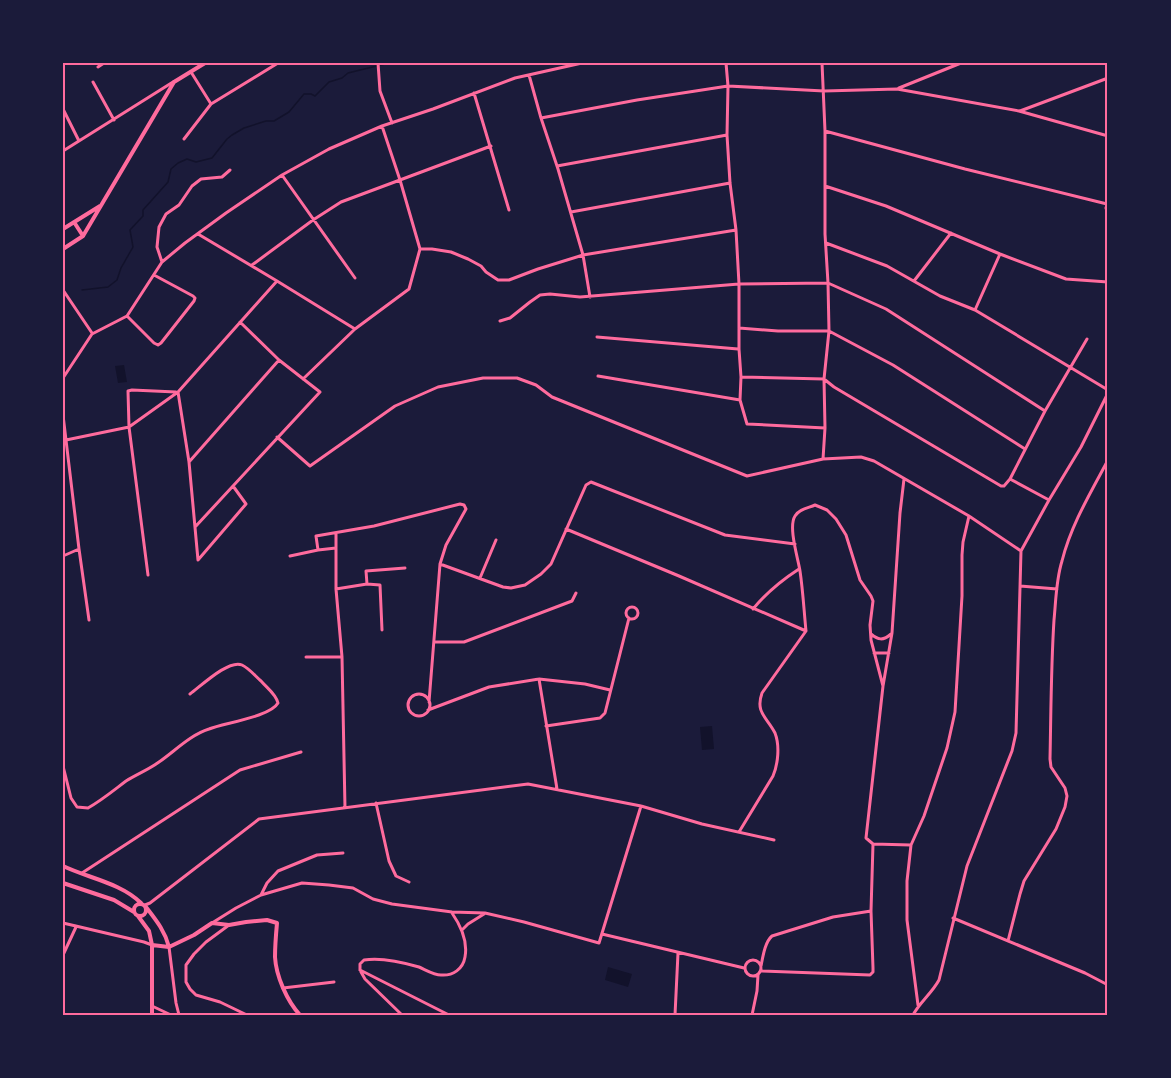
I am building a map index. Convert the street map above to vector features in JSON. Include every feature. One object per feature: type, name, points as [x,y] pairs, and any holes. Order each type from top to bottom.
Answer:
[{"type":"street","points":[[98,67],[104,63]]},
{"type":"street","points":[[63,151],[205,63]]},
{"type":"street","points":[[184,139],[211,104],[278,63]]},
{"type":"street","points":[[378,63],[380,91],[392,123]]},
{"type":"street","points":[[63,378],[92,334],[127,316],[162,262],[282,175],[329,149],[382,126],[433,110],[515,78],[582,63]]},
{"type":"street","points":[[726,63],[727,135],[739,284],[740,400],[747,424],[825,428]]},
{"type":"street","points":[[822,63],[828,283],[823,459]]},
{"type":"street","points":[[897,89],[961,63]]},
{"type":"street","points":[[190,72],[211,104]]},
{"type":"street","points":[[529,75],[583,255],[590,297]]},
{"type":"street","points":[[1019,111],[1108,78]]},
{"type":"street","points":[[93,82],[114,120]]},
{"type":"street","points":[[63,249],[83,236],[174,82]]},
{"type":"street","points":[[541,118],[728,86],[824,91],[897,89],[1019,111],[1108,136]]},
{"type":"street","points":[[474,93],[509,210]]},
{"type":"street","points":[[63,109],[79,141]]},
{"type":"street","points":[[303,379],[355,329],[409,289],[420,249],[382,126]]},
{"type":"street","points":[[825,131],[955,167],[1107,203],[1108,214]]},
{"type":"street","points":[[558,166],[727,135]]},
{"type":"street","points":[[252,265],[340,202],[491,146]]},
{"type":"street","points":[[162,262],[158,247],[159,227],[166,214],[179,205],[192,186],[201,179],[222,177],[230,170]]},
{"type":"street","points":[[282,175],[355,278]]},
{"type":"street","points":[[571,212],[730,183]]},
{"type":"street","points":[[825,186],[886,206],[1066,279],[1108,282]]},
{"type":"street","points":[[63,229],[100,206]]},
{"type":"street","points":[[74,222],[83,236]]},
{"type":"street","points":[[420,249],[451,252],[481,266],[498,280],[508,280],[583,255],[736,230]]},
{"type":"street","points":[[914,281],[951,233]]},
{"type":"street","points":[[198,234],[355,329]]},
{"type":"street","points":[[826,243],[887,266],[940,296],[975,310],[1108,391],[1081,447],[1021,551],[1014,742],[967,866],[939,980],[934,989],[918,1005],[913,1015]]},
{"type":"street","points":[[975,310],[1000,254]]},
{"type":"street","points":[[127,316],[158,345],[194,301],[193,296],[154,275]]},
{"type":"street","points":[[66,440],[129,428],[178,392],[277,280]]},
{"type":"street","points":[[500,321],[510,318],[540,295],[590,297],[739,284],[828,283],[886,309],[1045,411]]},
{"type":"street","points":[[63,290],[92,334]]},
{"type":"street","points":[[196,526],[320,392],[279,360],[240,322]]},
{"type":"street","points":[[738,328],[828,331],[893,365],[1025,449]]},
{"type":"street","points":[[597,337],[739,349]]},
{"type":"street","points":[[741,377],[824,379],[1004,486],[1087,339]]},
{"type":"street","points":[[189,462],[279,360]]},
{"type":"street","points":[[598,376],[740,400]]},
{"type":"street","points":[[278,437],[310,466],[395,406],[438,387],[483,378],[517,378],[536,385],[552,397],[747,476],[823,459],[861,458],[874,461],[969,516],[1021,551]]},
{"type":"street","points":[[148,575],[129,428],[128,390],[178,392]]},
{"type":"street","points":[[178,392],[189,462],[198,560],[246,504],[233,486]]},
{"type":"street","points":[[63,416],[89,620]]},
{"type":"street","points":[[1008,941],[1024,881],[1056,829],[1065,807],[1067,796],[1065,788],[1052,767],[1050,759],[1053,636],[1057,589],[1062,560],[1069,539],[1108,460]]},
{"type":"street","points":[[904,479],[892,633],[883,686],[866,834],[867,841],[873,844],[911,845]]},
{"type":"street","points":[[1010,479],[1049,500]]},
{"type":"street","points":[[440,564],[503,587],[518,587],[530,582],[551,564],[586,485],[591,482],[725,535],[795,544]]},
{"type":"street","points":[[318,550],[316,536],[374,526],[460,504],[464,505],[466,509],[446,545],[440,564],[429,710]]},
{"type":"street","points":[[739,832],[777,767],[778,745],[775,735],[760,710],[759,701],[762,693],[806,631],[800,569],[795,544],[793,519],[796,513],[815,505],[827,510],[846,535],[860,580],[873,601],[870,633],[883,686]]},
{"type":"street","points":[[918,1005],[907,920],[907,882],[911,845],[924,816],[956,712],[962,548],[969,516]]},
{"type":"street","points":[[566,529],[806,631]]},
{"type":"street","points":[[336,533],[336,589],[342,657],[345,808]]},
{"type":"street","points":[[480,578],[496,540]]},
{"type":"street","points":[[290,556],[336,548]]},
{"type":"street","points":[[63,556],[79,549]]},
{"type":"street","points":[[367,585],[366,571],[405,568]]},
{"type":"street","points":[[753,609],[779,582],[800,569]]},
{"type":"street","points":[[336,589],[380,585],[382,630]]},
{"type":"street","points":[[1020,586],[1057,589]]},
{"type":"street","points":[[434,642],[464,642],[572,602],[576,593]]},
{"type":"street","points":[[546,726],[600,718],[605,713],[629,618],[626,611],[634,607],[638,616],[633,619],[629,618]]},
{"type":"street","points":[[870,633],[881,639],[892,633]]},
{"type":"street","points":[[874,653],[889,652]]},
{"type":"street","points":[[306,657],[342,657]]},
{"type":"street","points":[[63,766],[71,798],[78,807],[88,808],[208,729],[275,708],[278,704],[277,699],[252,672],[235,663],[190,694]]},
{"type":"street","points":[[429,702],[424,696],[417,694],[411,698],[408,705],[410,712],[416,716],[423,715],[429,710],[489,687],[539,679],[585,684],[610,690]]},
{"type":"street","points":[[539,679],[557,789]]},
{"type":"street","points":[[82,873],[240,770],[302,752]]},
{"type":"street","points":[[136,914],[135,906],[150,903],[259,819],[528,784],[641,806],[702,824],[774,840]]},
{"type":"street","points":[[376,803],[389,861],[396,876],[410,882]]},
{"type":"street","points":[[63,923],[152,945],[169,947],[194,935],[261,895],[302,883],[352,888],[373,899],[392,904],[486,914],[599,943],[641,806]]},
{"type":"street","points":[[761,971],[867,976],[873,972],[871,911],[873,844]]},
{"type":"street","points":[[261,895],[267,883],[278,871],[317,855],[343,853]]},
{"type":"street","points":[[63,866],[136,898],[158,922],[169,947],[179,1015]]},
{"type":"street","points":[[63,883],[114,900],[136,914],[149,931],[152,945],[152,1015]]},
{"type":"street","points":[[136,914],[145,913],[144,905]]},
{"type":"street","points":[[752,1015],[758,975],[769,938],[833,916],[871,911]]},
{"type":"street","points":[[402,1015],[365,979],[360,970],[360,964],[364,960],[383,959],[440,975],[453,974],[464,962],[465,946],[462,930],[452,912]]},
{"type":"street","points":[[462,930],[486,914]]},
{"type":"street","points":[[953,918],[1085,973],[1108,985]]},
{"type":"street","points":[[212,923],[229,925],[267,920],[277,923],[275,960],[283,988],[293,1008],[300,1015]]},
{"type":"street","points":[[229,925],[194,954],[186,965],[186,982],[195,995],[220,1002],[247,1015]]},
{"type":"street","points":[[63,956],[76,927]]},
{"type":"street","points":[[602,934],[744,968],[748,975],[753,977],[758,975]]},
{"type":"street","points":[[675,1015],[678,953]]},
{"type":"street","points":[[744,968],[748,961],[753,960],[761,966]]},
{"type":"street","points":[[360,970],[449,1015]]},
{"type":"street","points":[[283,988],[334,982]]},
{"type":"street","points":[[152,1006],[171,1015]]},
{"type":"shaded area","points":[[124,365],[127,382],[118,383],[115,366]]},
{"type":"shaded area","points":[[712,726],[714,749],[702,750],[700,727]]},
{"type":"shaded area","points":[[608,967],[632,974],[628,987],[605,980]]},
{"type":"waterway","points":[[82,290],[108,287],[117,280],[133,247],[130,230],[143,216],[143,210],[168,182],[171,169],[178,163],[187,159],[196,162],[212,158],[232,135],[244,128],[266,121],[274,121],[289,112],[304,94],[315,96],[329,82],[342,78],[348,73],[389,63]]}]
